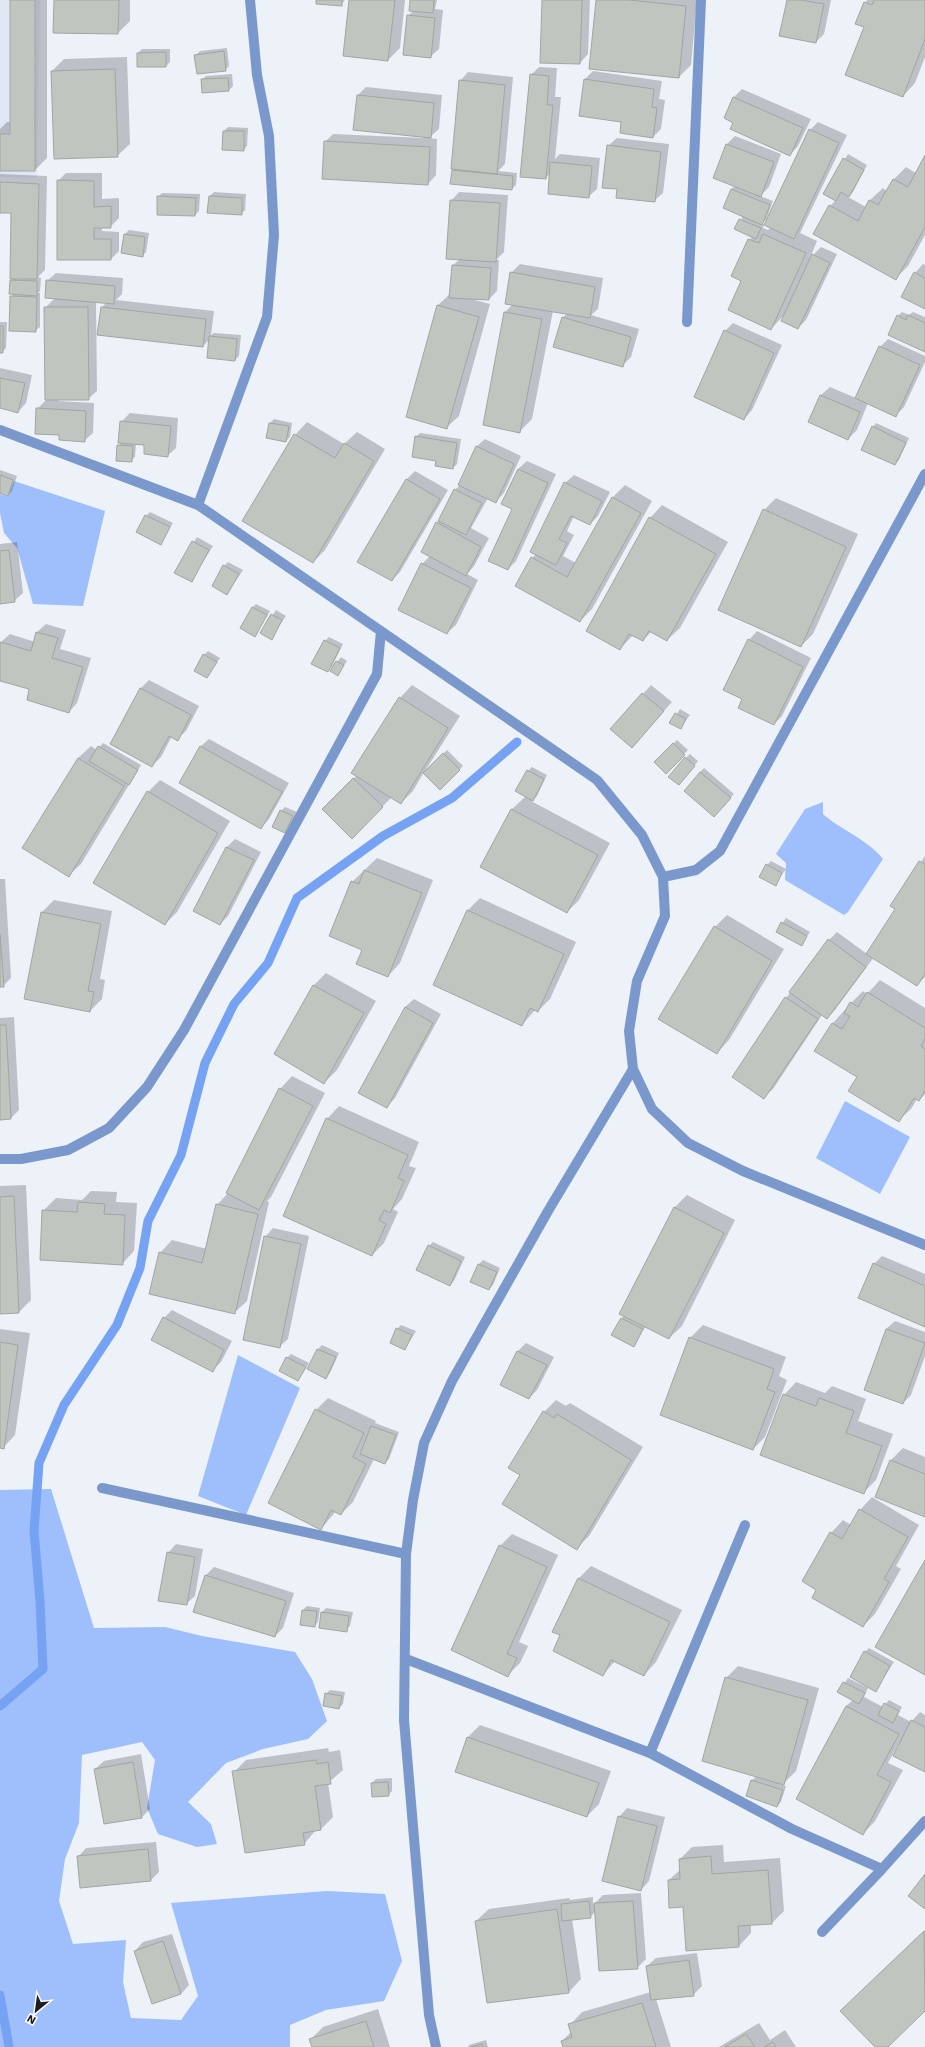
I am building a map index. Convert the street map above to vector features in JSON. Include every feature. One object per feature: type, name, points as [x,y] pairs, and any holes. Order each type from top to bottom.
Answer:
[{"type":"street","points":[[198,505],[267,317],[274,236],[269,136],[257,75],[250,0]]},
{"type":"street","points":[[687,322],[701,0]]},
{"type":"street","points":[[0,430],[198,505],[597,780],[642,835],[663,877],[665,916],[637,981],[629,1031],[633,1069],[652,1109],[688,1143],[743,1171],[925,1245]]},
{"type":"street","points":[[663,877],[696,870],[720,851],[925,474]]},
{"type":"street","points":[[0,1159],[21,1158],[68,1150],[109,1128],[147,1088],[184,1030],[377,674],[382,631]]},
{"type":"street","points":[[436,2047],[429,2015],[404,1720],[406,1659],[406,1554],[413,1500],[424,1443],[452,1381],[548,1211],[633,1069]]},
{"type":"street","points":[[102,1488],[406,1554]]},
{"type":"street","points":[[650,1753],[745,1525]]},
{"type":"street","points":[[406,1659],[650,1753],[792,1829],[882,1869]]},
{"type":"street","points":[[822,1932],[925,1821]]},
{"type":"shaded area","points":[[0,0],[40,0],[37,178],[0,177]]},
{"type":"shaded area","points":[[14,481],[105,511],[83,606],[33,604],[17,548],[4,533],[0,513],[0,494],[8,496]]},
{"type":"shaded area","points":[[823,802],[823,814],[862,840],[883,859],[848,912],[844,915],[785,880],[786,863],[776,854],[805,809]]},
{"type":"shaded area","points":[[845,1101],[910,1137],[880,1194],[816,1158]]},
{"type":"shaded area","points":[[238,1355],[300,1388],[246,1515],[198,1496]]},
{"type":"shaded area","points":[[51,1489],[94,1628],[165,1627],[202,1636],[295,1652],[312,1679],[327,1721],[308,1739],[263,1749],[226,1763],[188,1802],[211,1824],[217,1844],[197,1847],[158,1834],[147,1808],[155,1760],[142,1742],[82,1755],[79,1823],[65,1859],[59,1901],[73,1944],[126,1940],[123,1982],[131,2018],[181,2020],[198,1996],[171,1903],[327,1891],[385,1894],[402,1961],[384,2001],[326,2010],[290,2025],[290,2047],[0,2047],[0,1490]]},
{"type":"building","points":[[10,0],[35,0],[35,171],[0,171],[0,134],[10,134]]},
{"type":"building","points":[[54,0],[119,0],[118,34],[53,33]]},
{"type":"building","points":[[316,0],[342,0],[342,6],[316,4]]},
{"type":"building","points":[[349,0],[395,0],[388,61],[343,56]]},
{"type":"building","points":[[410,0],[434,0],[433,13],[409,11]]},
{"type":"building","points":[[542,0],[582,0],[580,64],[540,63]]},
{"type":"building","points":[[596,0],[629,0],[686,6],[679,78],[589,69]]},
{"type":"building","points":[[787,0],[801,0],[824,4],[816,43],[779,36]]},
{"type":"building","points":[[874,0],[925,0],[925,39],[903,97],[845,75],[864,27],[855,24],[864,2],[872,5]]},
{"type":"building","points":[[407,15],[435,18],[431,58],[403,55]]},
{"type":"building","points":[[224,51],[226,71],[197,74],[194,55]]},
{"type":"building","points":[[166,52],[166,67],[137,67],[137,53]]},
{"type":"building","points":[[115,69],[118,157],[54,159],[51,71]]},
{"type":"building","points":[[530,74],[549,76],[547,105],[553,105],[546,179],[520,177]]},
{"type":"building","points":[[228,78],[229,91],[202,93],[201,79]]},
{"type":"building","points":[[584,79],[654,89],[652,107],[657,108],[653,138],[620,133],[621,122],[579,116]]},
{"type":"building","points":[[459,80],[505,85],[497,174],[451,169]]},
{"type":"building","points":[[357,95],[434,103],[431,138],[353,130]]},
{"type":"building","points":[[733,97],[803,128],[790,156],[730,129],[733,123],[724,118]]},
{"type":"building","points":[[809,129],[839,143],[794,239],[764,225]]},
{"type":"building","points":[[223,131],[244,131],[244,151],[222,150]]},
{"type":"building","points":[[324,141],[430,147],[428,185],[322,179]]},
{"type":"building","points":[[726,144],[774,162],[761,197],[713,178]]},
{"type":"building","points":[[607,145],[661,152],[655,202],[616,198],[617,189],[602,188]]},
{"type":"building","points":[[925,155],[925,227],[896,280],[813,234],[829,205],[858,221],[869,200],[878,205],[893,179],[908,187]]},
{"type":"building","points":[[843,158],[864,170],[849,197],[841,192],[836,201],[823,194]]},
{"type":"building","points":[[550,162],[592,166],[589,198],[548,194]]},
{"type":"building","points":[[452,170],[513,176],[512,190],[450,184]]},
{"type":"building","points":[[57,180],[94,181],[94,207],[111,206],[111,228],[94,228],[94,239],[111,239],[111,260],[57,260]]},
{"type":"building","points":[[0,182],[39,184],[37,279],[10,279],[11,213],[0,213]]},
{"type":"building","points":[[731,189],[770,205],[762,225],[723,208]]},
{"type":"building","points":[[157,196],[196,198],[195,216],[157,215]]},
{"type":"building","points":[[209,196],[242,198],[242,215],[207,213]]},
{"type":"building","points":[[450,200],[500,203],[496,262],[446,259]]},
{"type":"building","points":[[739,219],[761,228],[756,239],[734,229]]},
{"type":"building","points":[[124,234],[145,237],[143,257],[121,253]]},
{"type":"building","points":[[763,234],[806,253],[771,330],[728,310],[741,281],[731,276],[748,239],[759,243]]},
{"type":"building","points":[[812,254],[830,263],[798,329],[781,321]]},
{"type":"building","points":[[452,265],[491,268],[489,300],[449,298]]},
{"type":"building","points":[[510,272],[595,287],[590,318],[505,304]]},
{"type":"building","points":[[914,272],[925,278],[925,309],[901,297]]},
{"type":"building","points":[[10,280],[37,281],[37,296],[9,294]]},
{"type":"building","points":[[46,280],[115,286],[114,304],[45,298]]},
{"type":"building","points":[[10,296],[37,297],[36,332],[9,331]]},
{"type":"building","points":[[437,305],[479,317],[447,429],[406,417]]},
{"type":"building","points":[[44,307],[88,307],[89,400],[45,400]]},
{"type":"building","points":[[101,307],[206,319],[203,347],[97,335]]},
{"type":"building","points":[[504,312],[542,319],[520,433],[483,425]]},
{"type":"building","points":[[897,315],[906,320],[908,315],[925,323],[925,352],[888,335]]},
{"type":"building","points":[[562,317],[631,337],[623,367],[553,347]]},
{"type":"building","points":[[0,326],[3,326],[3,353],[0,353]]},
{"type":"building","points":[[724,330],[774,353],[744,420],[694,397]]},
{"type":"building","points":[[209,336],[237,339],[235,361],[207,358]]},
{"type":"building","points":[[879,346],[920,365],[896,417],[855,398]]},
{"type":"building","points":[[0,378],[25,383],[18,413],[0,408]]},
{"type":"building","points":[[820,395],[860,412],[848,440],[808,422]]},
{"type":"building","points":[[36,408],[86,411],[85,442],[59,440],[59,435],[35,434]]},
{"type":"building","points":[[120,421],[171,426],[168,457],[144,454],[144,445],[118,443]]},
{"type":"building","points":[[269,423],[289,426],[286,442],[266,438]]},
{"type":"building","points":[[872,426],[906,443],[895,465],[861,450]]},
{"type":"building","points":[[294,434],[335,458],[344,443],[374,461],[313,563],[242,521]]},
{"type":"building","points":[[415,436],[457,443],[453,469],[435,466],[436,461],[412,457]]},
{"type":"building","points":[[117,445],[133,446],[132,462],[116,461]]},
{"type":"building","points":[[476,446],[514,464],[496,503],[458,485]]},
{"type":"building","points":[[518,469],[548,483],[508,570],[488,561],[512,509],[501,504]]},
{"type":"building","points":[[0,475],[13,480],[8,496],[0,493]]},
{"type":"building","points":[[406,479],[440,499],[392,581],[357,562]]},
{"type":"building","points":[[564,482],[602,501],[590,525],[571,516],[559,539],[567,543],[556,565],[530,552]]},
{"type":"building","points":[[454,489],[482,503],[466,535],[438,521]]},
{"type":"building","points":[[612,497],[641,513],[580,622],[515,586],[531,557],[567,577]]},
{"type":"building","points":[[763,509],[846,547],[801,647],[718,610]]},
{"type":"building","points":[[145,515],[170,527],[161,545],[136,532]]},
{"type":"building","points":[[649,517],[716,554],[667,641],[649,631],[643,641],[629,634],[620,650],[586,631]]},
{"type":"building","points":[[436,522],[481,547],[466,576],[421,552]]},
{"type":"building","points":[[192,541],[209,550],[192,582],[174,573]]},
{"type":"building","points":[[9,550],[15,602],[0,604],[0,551]]},
{"type":"building","points":[[421,563],[471,588],[447,634],[398,610]]},
{"type":"building","points":[[223,565],[239,574],[227,595],[212,586]]},
{"type":"building","points":[[252,607],[267,615],[255,637],[240,628]]},
{"type":"building","points":[[271,614],[282,620],[272,640],[260,633]]},
{"type":"building","points":[[36,632],[58,638],[52,658],[83,667],[69,713],[27,700],[29,689],[0,681],[0,642],[31,651]]},
{"type":"building","points":[[748,639],[803,667],[774,725],[738,708],[742,699],[723,690]]},
{"type":"building","points":[[324,640],[340,648],[328,672],[311,664]]},
{"type":"building","points":[[203,654],[217,662],[207,678],[194,671]]},
{"type":"building","points":[[336,661],[344,665],[338,676],[330,671]]},
{"type":"building","points":[[140,688],[191,715],[178,741],[169,736],[152,767],[110,744]]},
{"type":"building","points":[[642,693],[664,711],[632,748],[610,729]]},
{"type":"building","points":[[399,697],[448,728],[401,804],[351,773]]},
{"type":"building","points":[[675,713],[686,719],[681,729],[669,723]]},
{"type":"building","points":[[673,743],[685,755],[666,774],[654,762]]},
{"type":"building","points":[[98,746],[138,770],[129,785],[89,761]]},
{"type":"building","points":[[200,746],[282,792],[261,829],[179,783]]},
{"type":"building","points":[[443,753],[460,770],[440,790],[423,773]]},
{"type":"building","points":[[685,757],[695,766],[679,785],[668,777]]},
{"type":"building","points":[[78,758],[124,786],[69,877],[22,848]]},
{"type":"building","points":[[527,770],[544,779],[533,801],[515,791]]},
{"type":"building","points":[[700,772],[731,798],[714,817],[684,791]]},
{"type":"building","points":[[353,778],[383,807],[352,839],[322,809]]},
{"type":"building","points":[[147,791],[218,833],[165,925],[93,883]]},
{"type":"building","points":[[511,809],[598,855],[567,913],[480,867]]},
{"type":"building","points":[[280,810],[293,816],[285,833],[272,827]]},
{"type":"building","points":[[226,847],[254,860],[220,925],[193,911]]},
{"type":"building","points":[[919,861],[925,864],[925,974],[917,986],[866,954],[895,909],[890,906]]},
{"type":"building","points":[[766,864],[782,873],[776,886],[759,877]]},
{"type":"building","points":[[364,870],[422,893],[388,977],[356,964],[362,950],[329,936],[351,881],[359,884]]},
{"type":"building","points":[[467,910],[564,954],[538,1012],[530,1008],[522,1026],[433,985]]},
{"type":"building","points":[[41,912],[101,924],[88,991],[94,992],[90,1012],[24,999]]},
{"type":"building","points":[[781,922],[807,936],[802,946],[776,932]]},
{"type":"building","points":[[714,926],[772,961],[717,1054],[658,1019]]},
{"type":"building","points":[[0,934],[4,987],[0,987]]},
{"type":"building","points":[[828,939],[866,967],[827,1019],[789,992]]},
{"type":"building","points":[[313,985],[364,1013],[324,1084],[274,1054]]},
{"type":"building","points":[[867,992],[925,1028],[925,1039],[921,1046],[925,1049],[925,1091],[919,1101],[914,1098],[899,1122],[848,1091],[857,1077],[814,1051],[832,1023],[842,1029],[850,1016],[844,1013],[850,1002],[858,1007]]},
{"type":"building","points":[[785,997],[818,1019],[764,1099],[732,1077]]},
{"type":"building","points":[[405,1007],[433,1023],[387,1108],[358,1093]]},
{"type":"building","points":[[0,1025],[6,1025],[11,1119],[0,1120]]},
{"type":"building","points":[[279,1088],[313,1106],[259,1210],[226,1193]]},
{"type":"building","points":[[326,1118],[408,1155],[398,1178],[404,1181],[390,1213],[384,1210],[379,1220],[386,1224],[372,1256],[283,1216]]},
{"type":"building","points":[[14,1196],[19,1313],[0,1314],[0,1197]]},
{"type":"building","points":[[78,1202],[105,1204],[104,1214],[125,1215],[123,1265],[40,1260],[42,1210],[77,1212]]},
{"type":"building","points":[[216,1204],[258,1214],[235,1314],[149,1294],[159,1252],[202,1263]]},
{"type":"building","points":[[674,1207],[724,1233],[669,1339],[619,1314]]},
{"type":"building","points":[[264,1236],[301,1244],[280,1348],[243,1340]]},
{"type":"building","points":[[428,1245],[461,1261],[450,1286],[416,1270]]},
{"type":"building","points":[[873,1263],[925,1286],[925,1327],[858,1298]]},
{"type":"building","points":[[478,1264],[497,1272],[489,1290],[470,1282]]},
{"type":"building","points":[[163,1317],[224,1350],[213,1372],[151,1340]]},
{"type":"building","points":[[621,1318],[643,1329],[634,1347],[611,1335]]},
{"type":"building","points":[[396,1328],[412,1335],[405,1350],[390,1343]]},
{"type":"building","points":[[886,1329],[925,1343],[903,1404],[864,1390]]},
{"type":"building","points":[[689,1337],[774,1369],[767,1389],[775,1392],[753,1450],[660,1415]]},
{"type":"building","points":[[0,1342],[18,1345],[4,1449],[0,1448]]},
{"type":"building","points":[[317,1349],[336,1357],[326,1379],[307,1369]]},
{"type":"building","points":[[517,1351],[547,1365],[529,1399],[500,1385]]},
{"type":"building","points":[[286,1357],[306,1367],[298,1381],[279,1371]]},
{"type":"building","points":[[783,1394],[816,1406],[819,1398],[854,1411],[846,1433],[882,1446],[864,1494],[760,1455]]},
{"type":"building","points":[[315,1409],[364,1433],[353,1457],[366,1464],[341,1515],[331,1510],[321,1530],[268,1503]]},
{"type":"building","points":[[543,1411],[554,1418],[557,1414],[631,1460],[577,1550],[502,1504],[520,1475],[508,1468]]},
{"type":"building","points":[[371,1426],[396,1435],[385,1464],[360,1454]]},
{"type":"building","points":[[890,1460],[925,1474],[925,1517],[875,1497]]},
{"type":"building","points":[[859,1509],[908,1537],[884,1579],[889,1582],[863,1627],[812,1598],[816,1590],[802,1581],[830,1532],[842,1539]]},
{"type":"building","points":[[499,1545],[547,1567],[507,1654],[517,1658],[508,1677],[451,1650]]},
{"type":"building","points":[[167,1552],[195,1557],[187,1605],[158,1601]]},
{"type":"building","points":[[925,1560],[925,1675],[875,1647]]},
{"type":"building","points":[[205,1575],[286,1601],[275,1637],[193,1612]]},
{"type":"building","points":[[578,1578],[670,1622],[644,1676],[611,1660],[603,1676],[553,1651],[560,1635],[552,1632]]},
{"type":"building","points":[[302,1610],[317,1611],[315,1627],[300,1625]]},
{"type":"building","points":[[321,1612],[349,1616],[347,1632],[319,1628]]},
{"type":"building","points":[[864,1651],[890,1666],[876,1692],[850,1677]]},
{"type":"building","points":[[725,1677],[808,1700],[784,1785],[702,1761]]},
{"type":"building","points":[[843,1682],[865,1693],[859,1704],[837,1692]]},
{"type":"building","points":[[325,1693],[342,1696],[339,1709],[323,1706]]},
{"type":"building","points":[[884,1703],[899,1711],[893,1723],[878,1715]]},
{"type":"building","points":[[846,1706],[899,1734],[877,1775],[891,1782],[863,1835],[796,1799]]},
{"type":"building","points":[[911,1720],[925,1727],[925,1772],[893,1756]]},
{"type":"building","points":[[467,1737],[599,1783],[587,1817],[455,1772]]},
{"type":"building","points":[[316,1760],[317,1764],[328,1762],[331,1784],[315,1786],[321,1830],[303,1833],[305,1845],[245,1853],[232,1771]]},
{"type":"building","points":[[133,1762],[142,1818],[104,1824],[94,1769]]},
{"type":"building","points":[[751,1780],[783,1790],[777,1807],[746,1796]]},
{"type":"building","points":[[388,1782],[389,1796],[372,1797],[371,1783]]},
{"type":"building","points":[[618,1816],[657,1826],[641,1891],[602,1881]]},
{"type":"building","points":[[148,1849],[151,1881],[80,1888],[77,1856]]},
{"type":"building","points":[[711,1856],[712,1874],[768,1870],[772,1924],[738,1926],[739,1947],[686,1951],[683,1907],[669,1908],[668,1880],[680,1879],[679,1859]]},
{"type":"building","points":[[925,1874],[925,1909],[908,1896]]},
{"type":"building","points":[[589,1901],[591,1918],[562,1921],[561,1904]]},
{"type":"building","points":[[633,1901],[638,1969],[599,1971],[594,1903]]},
{"type":"building","points":[[557,1909],[569,1993],[487,2003],[475,1921]]},
{"type":"building","points":[[924,1931],[925,2011],[888,2047],[875,2047],[840,2011]]},
{"type":"building","points":[[163,1941],[181,1994],[152,2004],[134,1951]]},
{"type":"building","points":[[689,1960],[694,1996],[651,2000],[646,1966]]},
{"type":"building","points":[[642,2003],[656,2047],[563,2047],[561,2041],[572,2037],[568,2024]]},
{"type":"building","points":[[366,2021],[374,2047],[312,2047],[309,2039]]},
{"type":"building","points":[[746,2034],[755,2047],[725,2047]]},
{"type":"building","points":[[773,2042],[776,2047],[764,2047]]},
{"type":"building","points":[[482,2044],[483,2047],[471,2047]]},
{"type":"waterway","points":[[0,1706],[43,1669],[40,1601],[34,1531],[39,1463],[64,1405],[117,1325],[140,1268],[148,1221],[181,1155],[205,1063],[234,1004],[268,963],[297,898],[383,836],[452,798],[517,742]]},
{"type":"waterway","points":[[0,1995],[9,2047]]}]
